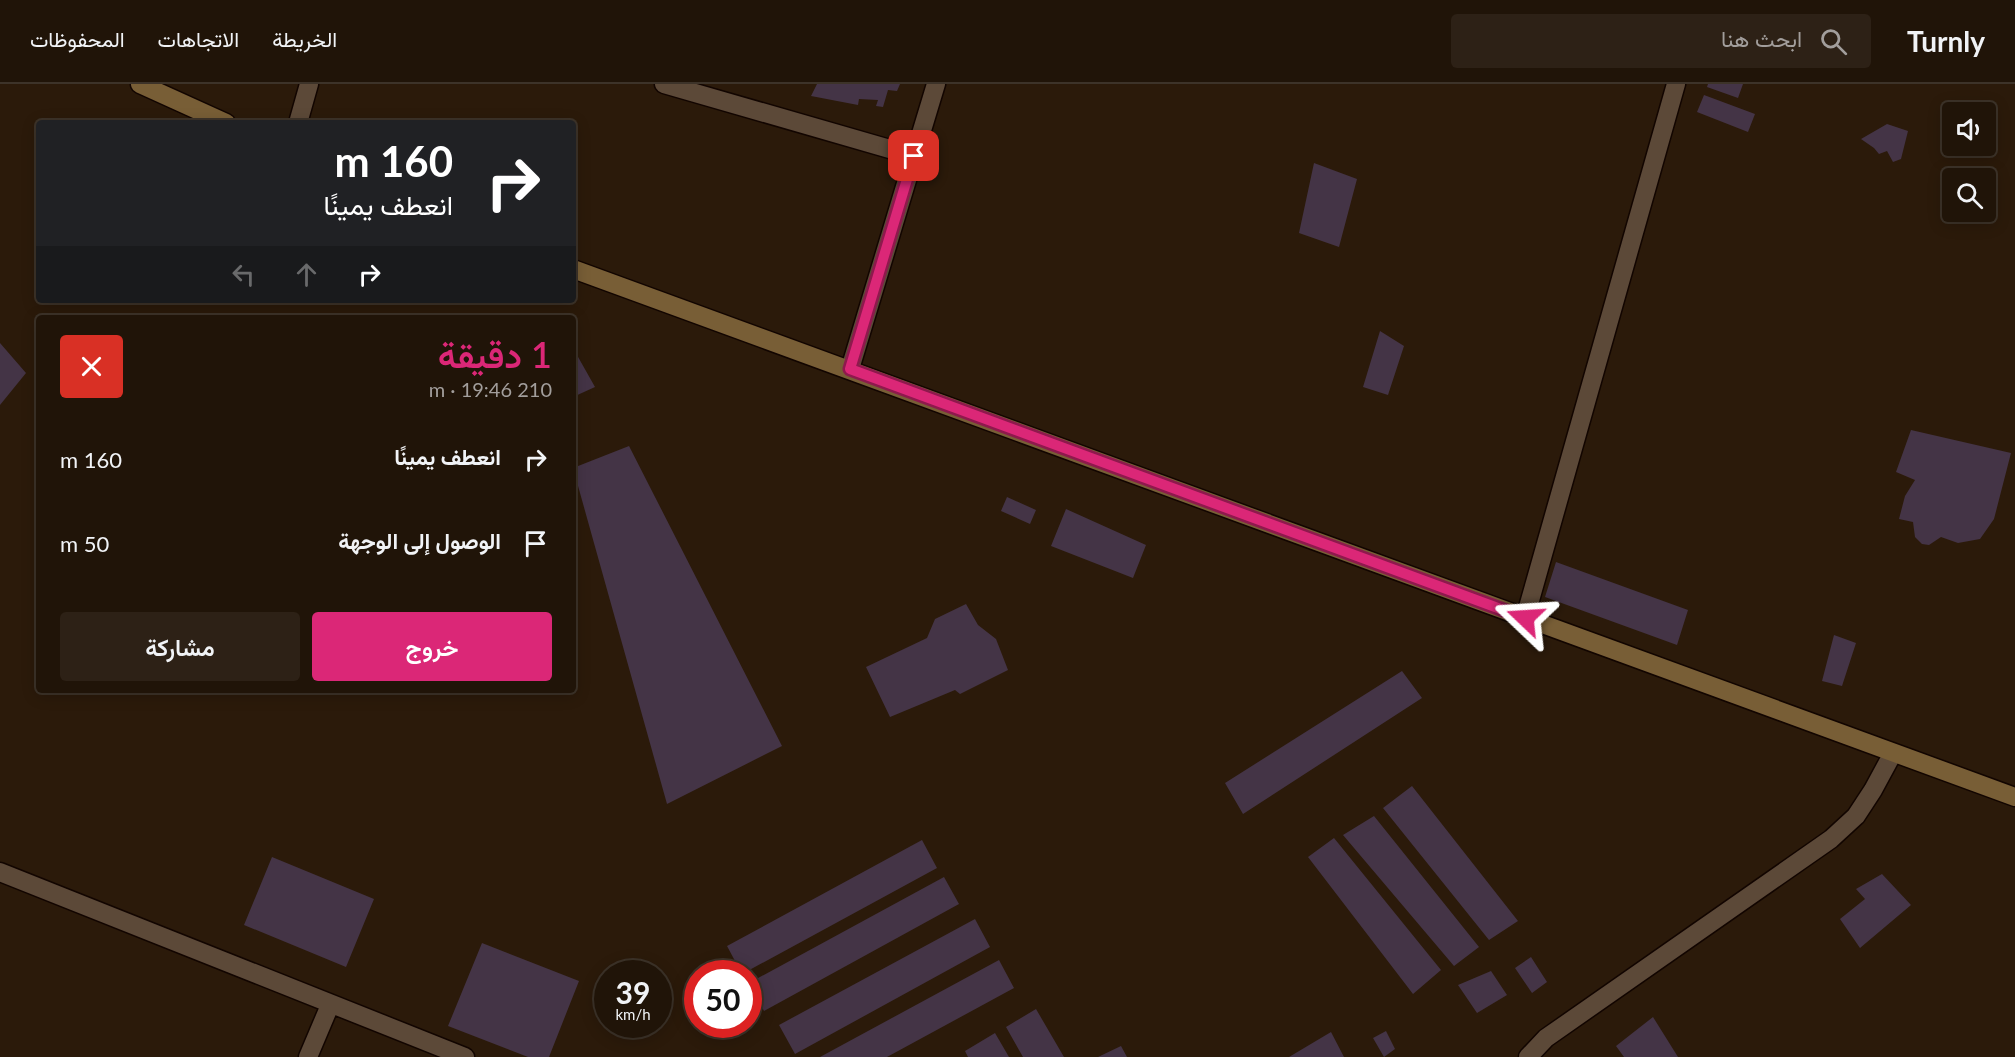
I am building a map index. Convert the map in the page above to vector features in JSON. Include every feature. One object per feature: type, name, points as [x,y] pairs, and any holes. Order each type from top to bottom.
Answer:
[{"type":"main road","points":[[140,84],[219,120]]},
{"type":"main road","points":[[576,270],[2015,797]]},
{"type":"street","points":[[299,120],[309,84]]},
{"type":"street","points":[[663,84],[914,156]]},
{"type":"street","points":[[850,369],[936,84]]},
{"type":"street","points":[[1525,618],[1676,84]]},
{"type":"street","points":[[1528,1057],[1546,1038],[1831,839],[1856,816],[1893,753]]},
{"type":"street","points":[[0,872],[465,1057]]},
{"type":"street","points":[[308,1057],[330,1005]]},
{"type":"building","points":[[817,84],[900,84],[897,91],[888,90],[883,107],[876,106],[878,100],[859,99],[858,105],[811,96]]},
{"type":"building","points":[[1708,84],[1743,84],[1738,98],[1707,87]]},
{"type":"building","points":[[1704,95],[1755,114],[1748,132],[1697,112]]},
{"type":"building","points":[[1887,124],[1908,131],[1901,159],[1893,162],[1887,151],[1879,154],[1861,139]]},
{"type":"building","points":[[1314,163],[1357,179],[1339,247],[1299,233]]},
{"type":"building","points":[[1380,331],[1404,346],[1388,395],[1363,387]]},
{"type":"building","points":[[0,343],[26,373],[0,405]]},
{"type":"building","points":[[576,353],[595,387],[576,396]]},
{"type":"building","points":[[1911,430],[2011,453],[1994,519],[1980,539],[1958,543],[1941,537],[1929,545],[1922,544],[1915,537],[1913,522],[1899,519],[1905,496],[1915,480],[1896,472]]},
{"type":"building","points":[[629,446],[782,746],[667,804],[576,479],[576,467]]},
{"type":"building","points":[[1007,497],[1036,510],[1030,524],[1001,511]]},
{"type":"building","points":[[1066,509],[1146,545],[1133,578],[1051,546]]},
{"type":"building","points":[[1556,562],[1688,610],[1677,645],[1545,597]]},
{"type":"building","points":[[966,604],[978,625],[996,639],[1008,670],[960,694],[955,690],[890,717],[866,667],[927,638],[935,619]]},
{"type":"building","points":[[1834,635],[1856,643],[1842,686],[1822,681]]},
{"type":"building","points":[[1402,671],[1422,698],[1243,814],[1225,783]]},
{"type":"building","points":[[1412,786],[1518,921],[1489,940],[1383,808]]},
{"type":"building","points":[[1374,816],[1479,947],[1454,966],[1343,835]]},
{"type":"building","points":[[1334,838],[1441,970],[1413,994],[1308,857]]},
{"type":"building","points":[[922,840],[937,868],[762,963],[762,960],[734,960],[727,946]]},
{"type":"building","points":[[272,857],[374,899],[346,967],[244,925]]},
{"type":"building","points":[[1882,874],[1911,905],[1860,948],[1840,919],[1865,899],[1856,889]]},
{"type":"building","points":[[944,877],[959,904],[764,1011],[762,976]]},
{"type":"building","points":[[975,919],[990,947],[795,1054],[779,1025]]},
{"type":"building","points":[[482,943],[579,981],[549,1057],[528,1057],[448,1026]]},
{"type":"building","points":[[1531,957],[1547,982],[1532,993],[1515,968]]},
{"type":"building","points":[[999,960],[1014,988],[887,1057],[820,1057]]},
{"type":"building","points":[[1491,971],[1507,995],[1477,1013],[1458,985]]},
{"type":"building","points":[[1036,1009],[1064,1057],[1023,1057],[1006,1027]]},
{"type":"building","points":[[1653,1017],[1678,1057],[1624,1057],[1616,1046]]},
{"type":"building","points":[[1386,1031],[1395,1049],[1384,1057],[1373,1038]]},
{"type":"building","points":[[1331,1032],[1344,1057],[1289,1057]]},
{"type":"building","points":[[995,1033],[1009,1057],[968,1057],[965,1051]]},
{"type":"building","points":[[1121,1046],[1127,1057],[1098,1057]]},
{"type":"route","points":[[914,156],[850,369],[1525,618]]}]
